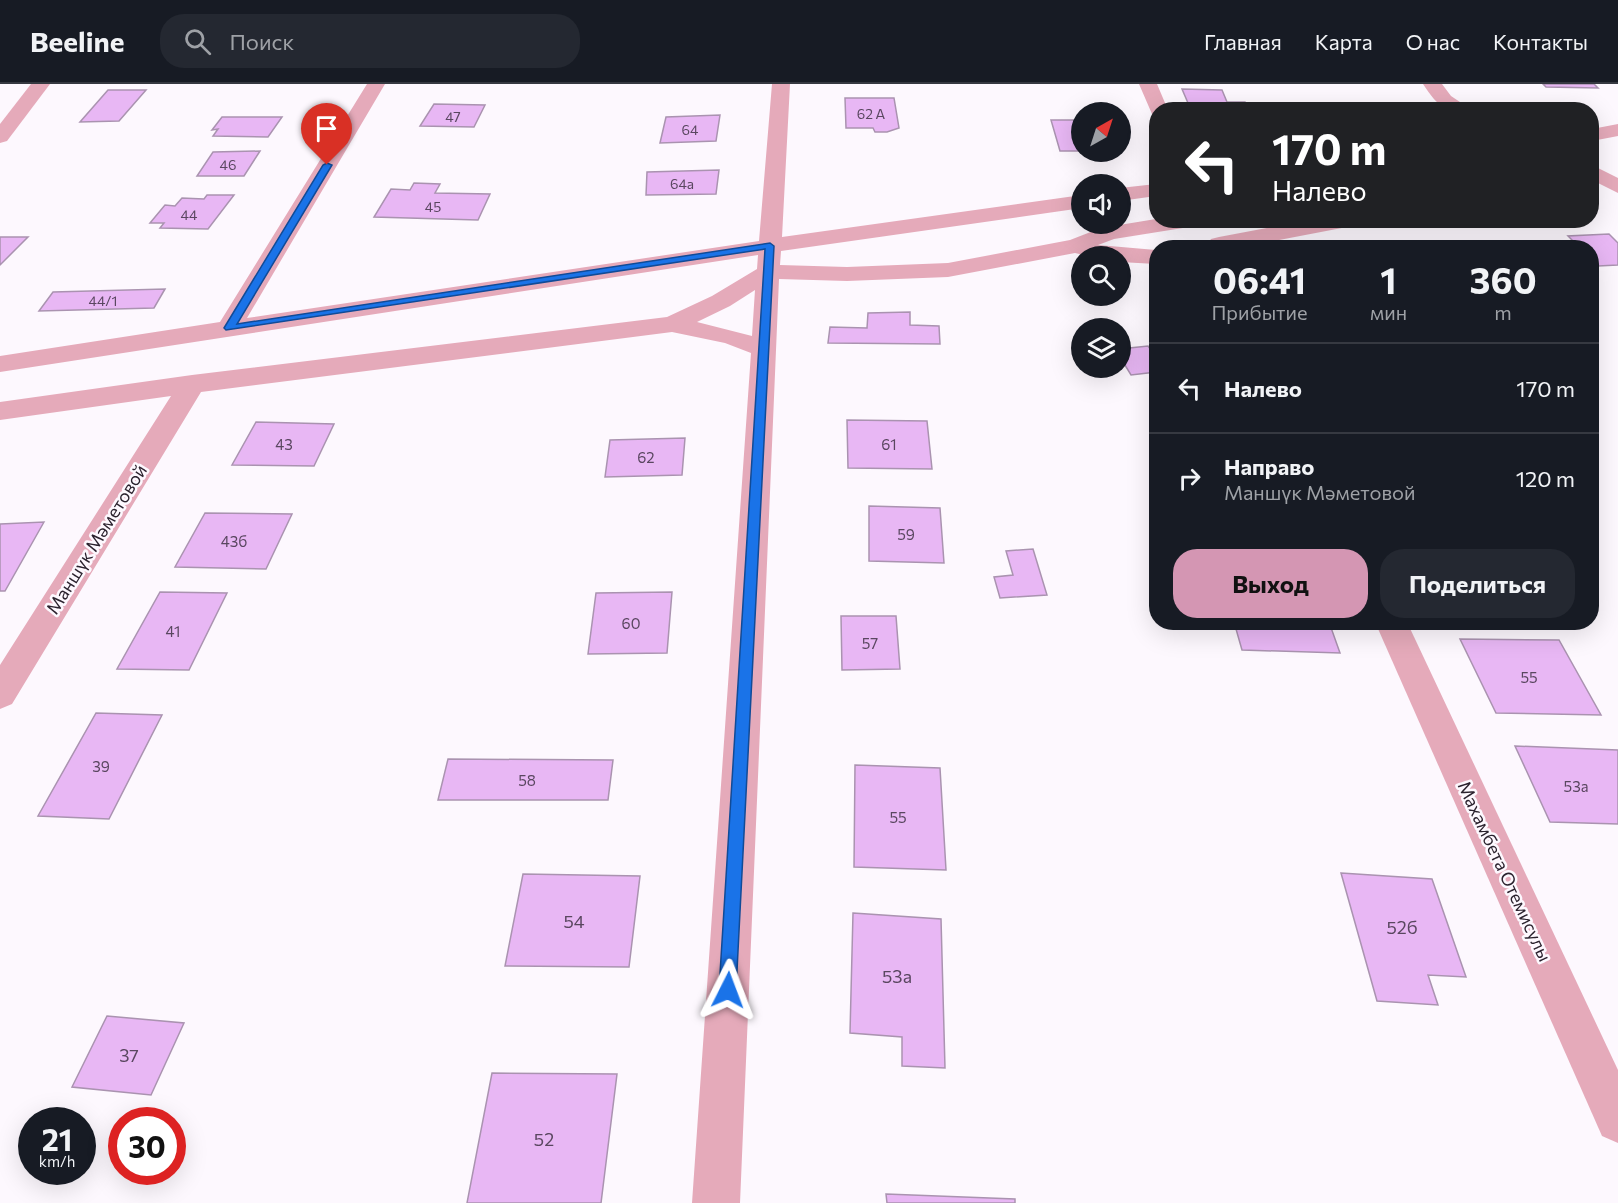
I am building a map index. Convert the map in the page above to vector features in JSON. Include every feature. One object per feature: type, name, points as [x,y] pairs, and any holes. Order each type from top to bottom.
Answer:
[{"type":"street","points":[[0,138],[41,84]]},
{"type":"street","points":[[229,328],[376,84]]},
{"type":"street","points":[[716,1203],[769,259],[782,84]]},
{"type":"street","points":[[1148,84],[1156,102]]},
{"type":"street","points":[[1432,84],[1448,102]]},
{"type":"street","points":[[1599,134],[1618,130]]},
{"type":"street","points":[[1599,174],[1616,182]]},
{"type":"street","points":[[1599,181],[1616,182]]},
{"type":"street","points":[[1131,193],[1149,191]]},
{"type":"street","points":[[0,364],[229,328],[769,259],[1071,203]]},
{"type":"street","points":[[1076,246],[1109,233],[1149,226]]},
{"type":"street","points":[[1249,240],[1308,228]]},
{"type":"street","points":[[769,259],[847,274],[948,270],[1071,247]]},
{"type":"street","points":[[1131,257],[1149,257]]},
{"type":"street","points":[[0,411],[192,384],[672,324],[721,301],[769,259]]},
{"type":"street","points":[[672,324],[732,337],[764,349]]},
{"type":"street","name":"Маншүк Мәметовой","points":[[0,694],[192,384]]},
{"type":"street","name":"Махамбета Отемисулы","points":[[1395,630],[1618,1120]]},
{"type":"building","points":[[1543,84],[1594,84],[1598,88],[1546,87]]},
{"type":"building","points":[[1182,89],[1222,90],[1227,102],[1188,102]]},
{"type":"building","points":[[108,90],[146,90],[119,121],[80,122]]},
{"type":"building","points":[[845,98],[894,98],[899,128],[887,132],[875,132],[873,128],[846,128]]},
{"type":"building","points":[[434,104],[485,105],[474,127],[420,126]]},
{"type":"building","points":[[720,115],[716,141],[660,143],[666,117]]},
{"type":"building","points":[[222,117],[282,117],[268,137],[213,136],[218,129],[212,130]]},
{"type":"building","points":[[1051,120],[1071,120],[1071,151],[1060,151]]},
{"type":"building","points":[[260,151],[244,176],[197,176],[213,152]]},
{"type":"building","points":[[719,170],[716,194],[646,195],[647,172]]},
{"type":"building","points":[[414,183],[440,184],[435,193],[490,194],[478,220],[374,217],[391,189],[410,190]]},
{"type":"building","points":[[207,195],[234,195],[208,229],[160,228],[164,223],[150,223],[165,205],[175,206],[182,198],[204,199]]},
{"type":"building","points":[[1609,234],[1618,243],[1618,265],[1599,266],[1599,240],[1572,240],[1568,236]]},
{"type":"building","points":[[0,237],[28,237],[0,265]]},
{"type":"building","points":[[165,289],[154,308],[39,311],[53,292]]},
{"type":"building","points":[[910,312],[910,325],[939,326],[940,344],[828,343],[830,327],[867,328],[868,313]]},
{"type":"building","points":[[1149,347],[1149,373],[1131,375],[1131,348]]},
{"type":"building","points":[[847,420],[927,421],[932,469],[848,468]]},
{"type":"building","points":[[256,422],[334,424],[314,466],[232,465]]},
{"type":"building","points":[[685,438],[682,475],[605,477],[610,440]]},
{"type":"building","points":[[869,506],[940,508],[944,563],[869,561]]},
{"type":"building","points":[[205,513],[292,514],[266,569],[175,567]]},
{"type":"building","points":[[44,522],[5,591],[0,591],[0,524]]},
{"type":"building","points":[[1033,549],[1047,595],[1000,598],[994,577],[1013,575],[1006,551]]},
{"type":"building","points":[[160,592],[227,593],[189,670],[117,669]]},
{"type":"building","points":[[672,592],[667,653],[588,654],[596,593]]},
{"type":"building","points":[[841,616],[896,616],[900,669],[842,670]]},
{"type":"building","points":[[1236,630],[1332,630],[1340,653],[1242,650]]},
{"type":"building","points":[[1460,639],[1559,640],[1601,715],[1496,713]]},
{"type":"building","points":[[96,713],[162,715],[109,819],[38,816]]},
{"type":"building","points":[[1515,746],[1618,750],[1618,824],[1550,822]]},
{"type":"building","points":[[448,759],[613,760],[608,800],[438,800]]},
{"type":"building","points":[[855,765],[940,768],[946,870],[854,867]]},
{"type":"building","points":[[1341,873],[1432,879],[1466,977],[1428,975],[1438,1005],[1377,1001]]},
{"type":"building","points":[[523,874],[640,876],[629,967],[505,966]]},
{"type":"building","points":[[853,913],[941,919],[945,1068],[902,1066],[902,1037],[850,1033]]},
{"type":"building","points":[[107,1016],[184,1023],[151,1095],[72,1087]]},
{"type":"building","points":[[492,1073],[617,1074],[601,1203],[467,1203]]},
{"type":"building","points":[[886,1194],[1015,1199],[1015,1203],[887,1203]]},
{"type":"route","points":[[327,165],[229,328],[770,246],[728,990]]}]
